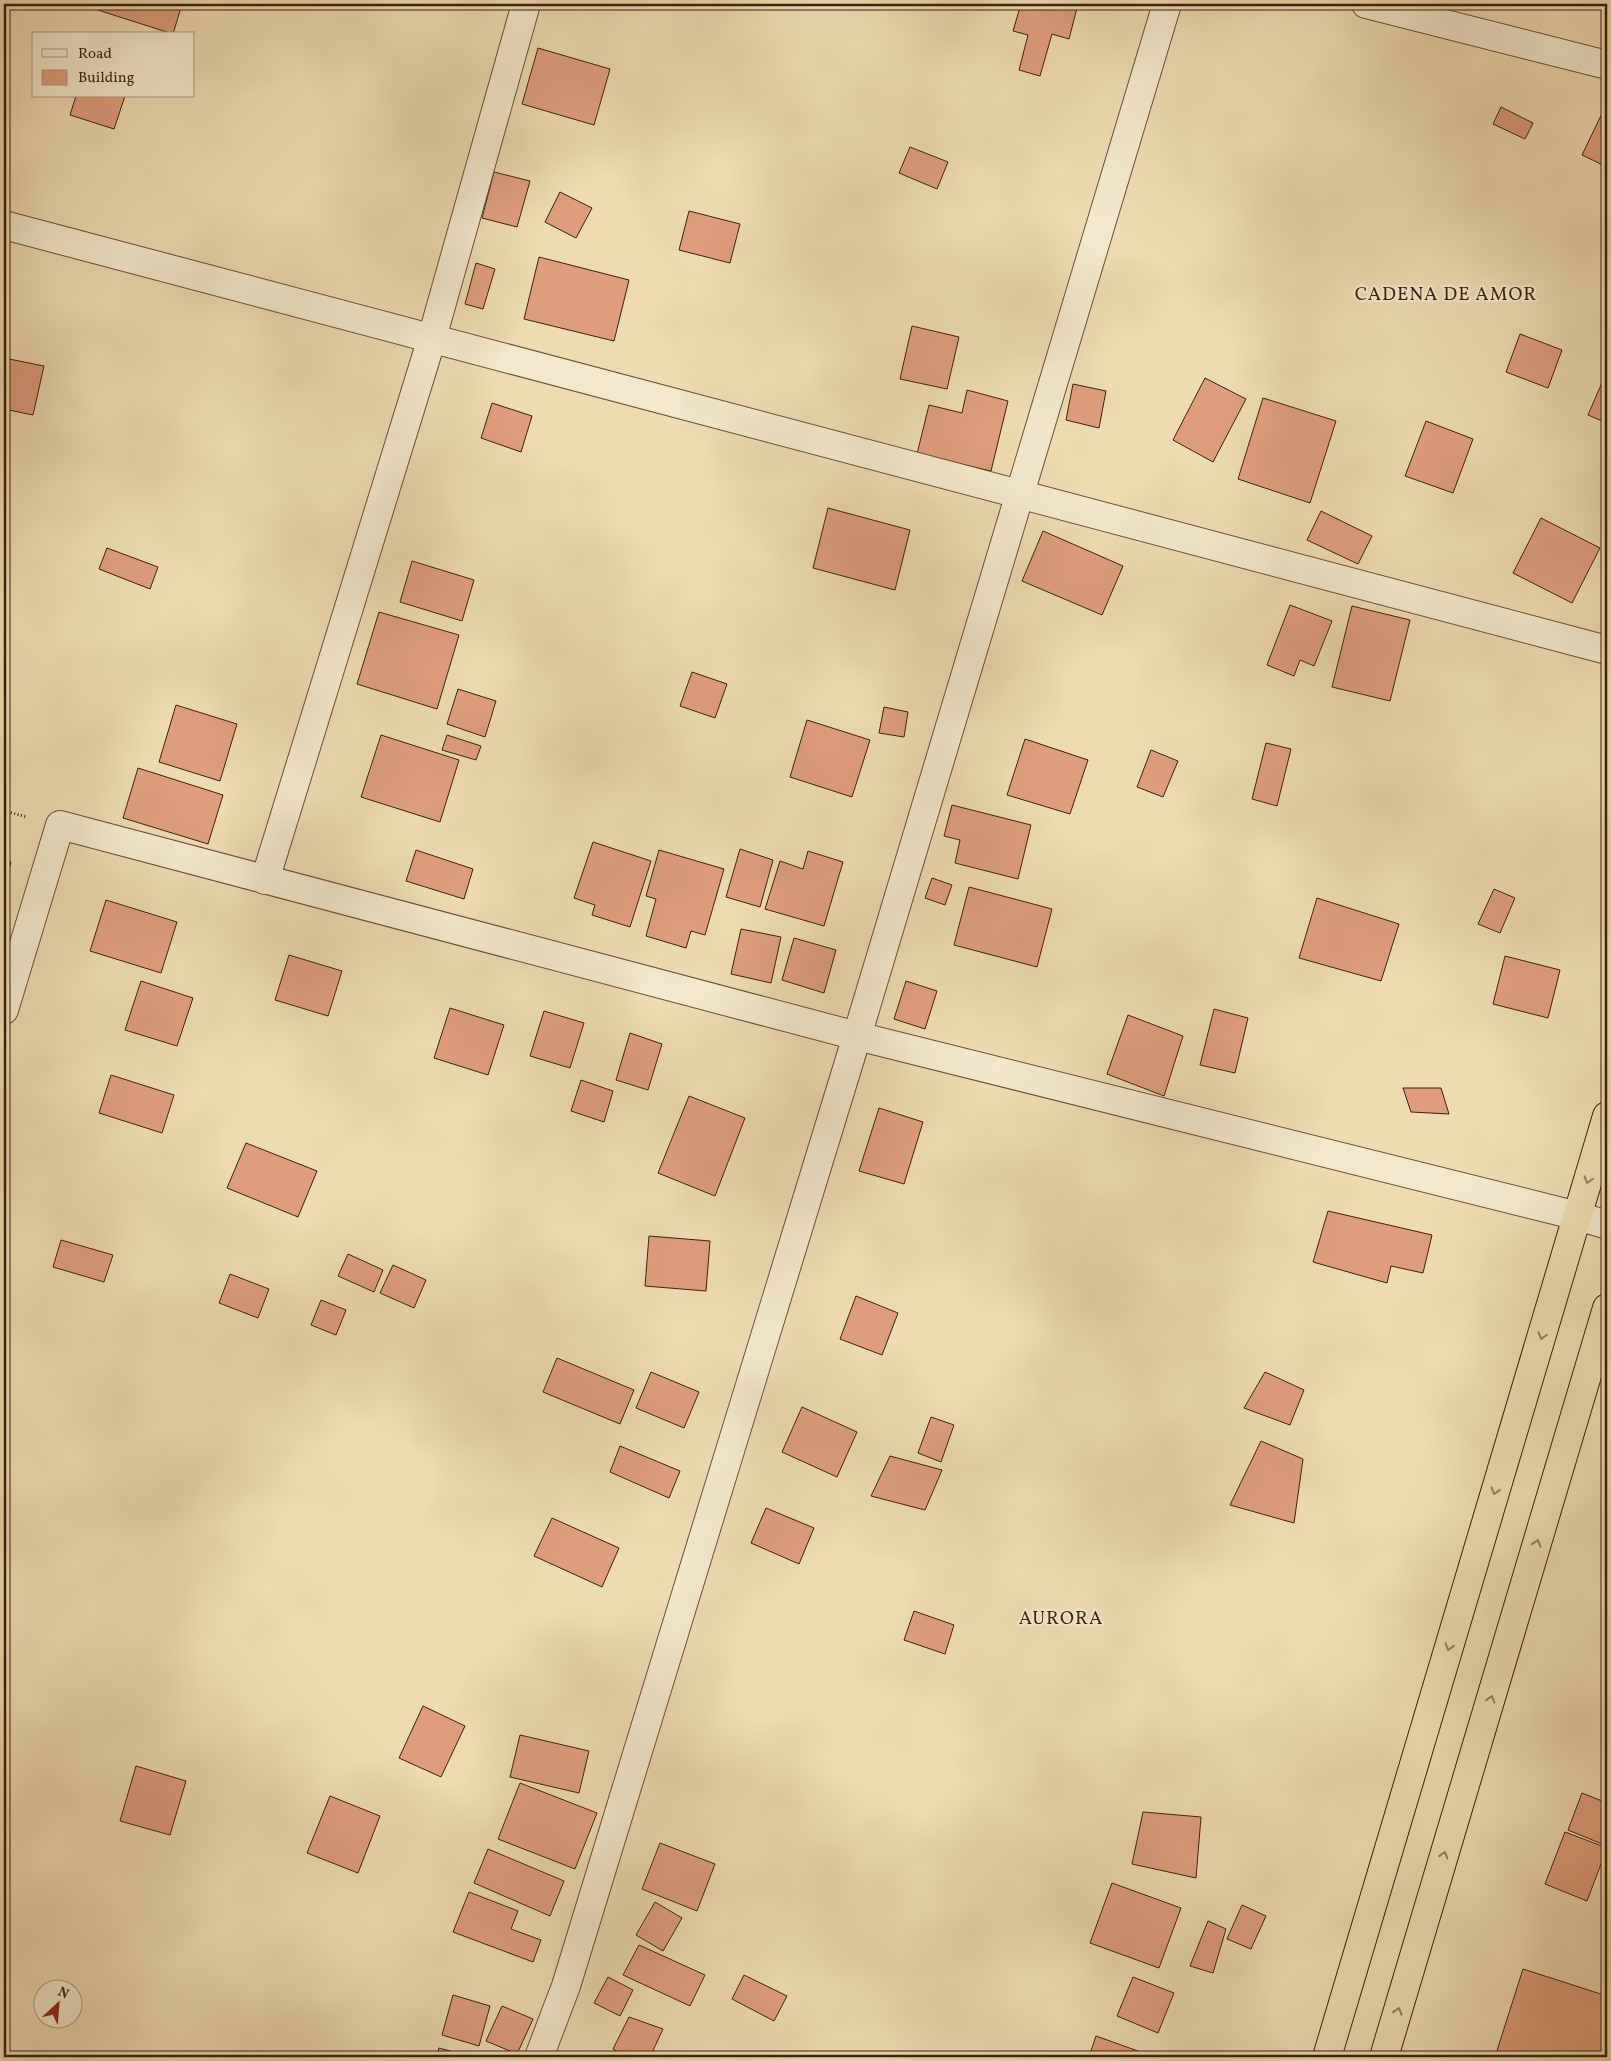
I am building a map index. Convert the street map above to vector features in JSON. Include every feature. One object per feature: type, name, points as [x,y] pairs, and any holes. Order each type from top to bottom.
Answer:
[{"type":"highway","points":[[1327,2057],[1607,1116]]},
{"type":"highway","points":[[1384,2057],[1607,1308]]},
{"type":"street","points":[[265,880],[432,338],[526,4]]},
{"type":"street","points":[[539,2057],[569,1977],[857,1036],[1167,4]]},
{"type":"street","points":[[1366,4],[1607,65]]},
{"type":"street","points":[[4,225],[1607,650]]},
{"type":"street","points":[[4,1010],[60,825],[857,1036],[1607,1224]]},
{"type":"building","points":[[79,4],[182,4],[174,32],[167,32]]},
{"type":"building","points":[[1021,4],[1078,4],[1069,39],[1052,34],[1040,76],[1019,70],[1028,35],[1013,31]]},
{"type":"building","points":[[538,48],[610,69],[594,125],[522,104]]},
{"type":"building","points":[[75,98],[124,98],[114,129],[70,115]]},
{"type":"building","points":[[1607,103],[1607,167],[1582,155]]},
{"type":"building","points":[[1501,107],[1533,123],[1525,139],[1493,124]]},
{"type":"building","points":[[910,147],[948,162],[937,189],[899,173]]},
{"type":"building","points":[[494,172],[530,181],[517,227],[482,218]]},
{"type":"building","points":[[560,192],[592,208],[576,238],[545,222]]},
{"type":"building","points":[[689,211],[740,224],[730,263],[679,250]]},
{"type":"building","points":[[539,257],[629,280],[614,341],[524,319]]},
{"type":"building","points":[[476,263],[495,269],[483,309],[465,304]]},
{"type":"building","points":[[912,326],[959,337],[947,389],[900,379]]},
{"type":"building","points":[[1520,334],[1562,350],[1548,388],[1506,372]]},
{"type":"building","points":[[4,358],[44,366],[33,415],[4,409]]},
{"type":"building","points":[[1607,371],[1607,423],[1588,415]]},
{"type":"building","points":[[1205,378],[1246,399],[1213,462],[1173,440]]},
{"type":"building","points":[[1073,384],[1106,391],[1099,428],[1066,420]]},
{"type":"building","points":[[967,390],[1008,401],[991,471],[917,454],[929,405],[962,413]]},
{"type":"building","points":[[1263,398],[1336,421],[1310,503],[1238,479]]},
{"type":"building","points":[[492,403],[532,416],[521,452],[481,438]]},
{"type":"building","points":[[1426,421],[1473,439],[1453,493],[1405,476]]},
{"type":"building","points":[[828,508],[910,530],[895,590],[813,568]]},
{"type":"building","points":[[1321,511],[1372,536],[1358,564],[1307,540]]},
{"type":"building","points":[[1541,518],[1600,548],[1572,603],[1513,573]]},
{"type":"building","points":[[1043,531],[1123,566],[1102,615],[1022,581]]},
{"type":"building","points":[[107,548],[158,567],[150,589],[99,569]]},
{"type":"building","points":[[412,561],[474,580],[462,621],[400,602]]},
{"type":"building","points":[[1290,605],[1332,621],[1314,666],[1300,660],[1294,676],[1267,665]]},
{"type":"building","points":[[1352,606],[1410,620],[1390,701],[1332,687]]},
{"type":"building","points":[[379,612],[459,635],[437,709],[357,684]]},
{"type":"building","points":[[692,672],[727,684],[715,718],[680,706]]},
{"type":"building","points":[[458,689],[496,701],[485,737],[447,724]]},
{"type":"building","points":[[176,705],[237,724],[220,781],[159,762]]},
{"type":"building","points":[[884,707],[908,712],[904,737],[879,733]]},
{"type":"building","points":[[807,720],[870,740],[852,797],[790,777]]},
{"type":"building","points":[[381,735],[459,760],[440,822],[361,797]]},
{"type":"building","points":[[447,735],[481,746],[476,760],[442,750]]},
{"type":"building","points":[[1025,739],[1088,760],[1070,814],[1007,795]]},
{"type":"building","points":[[1266,743],[1291,749],[1277,806],[1252,799]]},
{"type":"building","points":[[1151,750],[1178,761],[1163,797],[1137,787]]},
{"type":"building","points":[[138,768],[223,795],[208,844],[123,818]]},
{"type":"building","points":[[952,805],[1031,825],[1018,879],[955,863],[960,840],[944,836]]},
{"type":"building","points":[[593,842],[651,861],[630,927],[592,915],[595,905],[574,898]]},
{"type":"building","points":[[740,849],[773,860],[760,907],[726,897]]},
{"type":"building","points":[[416,850],[473,869],[464,899],[406,881]]},
{"type":"building","points":[[659,850],[724,869],[705,935],[691,931],[686,948],[646,936],[656,899],[646,896]]},
{"type":"building","points":[[808,851],[843,862],[824,926],[765,909],[780,861],[803,869]]},
{"type":"building","points":[[4,860],[11,862],[4,887]]},
{"type":"building","points":[[932,878],[952,885],[945,905],[925,898]]},
{"type":"building","points":[[969,887],[1052,909],[1037,967],[954,945]]},
{"type":"building","points":[[1494,889],[1515,898],[1500,933],[1478,924]]},
{"type":"building","points":[[1317,898],[1399,924],[1381,981],[1299,958]]},
{"type":"building","points":[[106,900],[177,922],[161,973],[90,951]]},
{"type":"building","points":[[741,929],[781,937],[771,983],[731,974]]},
{"type":"building","points":[[794,938],[836,950],[824,993],[782,980]]},
{"type":"building","points":[[289,955],[342,971],[328,1016],[275,1000]]},
{"type":"building","points":[[1505,956],[1560,970],[1548,1018],[1493,1004]]},
{"type":"building","points":[[141,981],[193,998],[177,1046],[125,1030]]},
{"type":"building","points":[[906,981],[937,991],[925,1029],[894,1019]]},
{"type":"building","points":[[450,1008],[504,1025],[488,1075],[434,1058]]},
{"type":"building","points":[[1214,1009],[1248,1018],[1235,1073],[1200,1065]]},
{"type":"building","points":[[544,1011],[584,1023],[570,1068],[530,1056]]},
{"type":"building","points":[[1128,1015],[1183,1036],[1164,1096],[1107,1074]]},
{"type":"building","points":[[630,1033],[662,1044],[648,1090],[616,1080]]},
{"type":"building","points":[[111,1075],[174,1095],[162,1133],[99,1113]]},
{"type":"building","points":[[581,1080],[613,1091],[604,1122],[571,1111]]},
{"type":"building","points":[[1403,1088],[1441,1088],[1449,1114],[1411,1112]]},
{"type":"building","points":[[689,1096],[745,1118],[715,1196],[658,1173]]},
{"type":"building","points":[[879,1108],[923,1122],[904,1184],[859,1171]]},
{"type":"building","points":[[246,1143],[317,1171],[298,1217],[227,1188]]},
{"type":"building","points":[[1328,1211],[1432,1235],[1423,1273],[1391,1266],[1387,1283],[1313,1262]]},
{"type":"building","points":[[649,1236],[710,1241],[706,1291],[645,1286]]},
{"type":"building","points":[[61,1240],[113,1255],[104,1282],[53,1267]]},
{"type":"building","points":[[348,1254],[383,1270],[374,1292],[338,1276]]},
{"type":"building","points":[[393,1265],[426,1280],[414,1308],[380,1293]]},
{"type":"building","points":[[230,1274],[269,1289],[258,1318],[219,1303]]},
{"type":"building","points":[[856,1296],[898,1313],[882,1355],[840,1339]]},
{"type":"building","points":[[321,1300],[346,1310],[336,1335],[311,1325]]},
{"type":"building","points":[[557,1358],[634,1390],[620,1424],[543,1392]]},
{"type":"building","points":[[651,1372],[699,1392],[684,1428],[636,1408]]},
{"type":"building","points":[[1265,1372],[1304,1390],[1290,1425],[1244,1408]]},
{"type":"building","points":[[802,1407],[857,1432],[837,1477],[782,1452]]},
{"type":"building","points":[[931,1417],[954,1425],[941,1462],[918,1453]]},
{"type":"building","points":[[1261,1441],[1303,1459],[1294,1523],[1230,1505]]},
{"type":"building","points":[[620,1446],[680,1471],[669,1498],[610,1472]]},
{"type":"building","points":[[890,1456],[942,1470],[925,1510],[871,1496]]},
{"type":"building","points":[[766,1508],[814,1528],[799,1564],[751,1543]]},
{"type":"building","points":[[552,1518],[619,1548],[602,1587],[534,1556]]},
{"type":"building","points":[[914,1611],[954,1625],[945,1654],[904,1640]]},
{"type":"building","points":[[423,1706],[465,1726],[441,1777],[399,1758]]},
{"type":"building","points":[[520,1735],[589,1751],[579,1793],[510,1777]]},
{"type":"building","points":[[136,1766],[186,1781],[170,1835],[120,1821]]},
{"type":"building","points":[[520,1783],[597,1813],[575,1869],[498,1839]]},
{"type":"building","points":[[1582,1793],[1607,1803],[1607,1846],[1568,1830]]},
{"type":"building","points":[[330,1796],[380,1816],[358,1873],[307,1853]]},
{"type":"building","points":[[1143,1812],[1201,1817],[1196,1878],[1132,1864]]},
{"type":"building","points":[[1565,1832],[1607,1848],[1587,1901],[1545,1884]]},
{"type":"building","points":[[660,1843],[715,1864],[697,1911],[642,1889]]},
{"type":"building","points":[[488,1849],[564,1881],[550,1916],[474,1883]]},
{"type":"building","points":[[1112,1883],[1181,1908],[1159,1968],[1090,1943]]},
{"type":"building","points":[[469,1892],[518,1911],[511,1929],[541,1940],[533,1962],[453,1932]]},
{"type":"building","points":[[655,1902],[682,1918],[663,1951],[636,1935]]},
{"type":"building","points":[[1242,1905],[1266,1916],[1251,1949],[1227,1939]]},
{"type":"building","points":[[1208,1921],[1226,1929],[1213,1973],[1190,1966]]},
{"type":"building","points":[[639,1945],[705,1975],[690,2006],[623,1975]]},
{"type":"building","points":[[1523,1969],[1607,1996],[1607,2057],[1495,2057]]},
{"type":"building","points":[[744,1975],[787,1996],[774,2021],[732,1999]]},
{"type":"building","points":[[608,1977],[633,1990],[620,2016],[594,2003]]},
{"type":"building","points":[[1133,1977],[1174,1993],[1158,2033],[1117,2016]]},
{"type":"building","points":[[453,1995],[490,2006],[479,2046],[442,2035]]},
{"type":"building","points":[[502,2006],[533,2019],[517,2054],[486,2041]]},
{"type":"building","points":[[629,2017],[663,2029],[650,2057],[626,2057],[613,2049]]},
{"type":"building","points":[[1096,2036],[1138,2051],[1136,2057],[1089,2057]]},
{"type":"building","points":[[439,2048],[473,2057],[436,2057]]},
{"type":"district","name":"CADENA DE AMOR","points":[[1446,293]]},
{"type":"district","name":"AURORA","points":[[1061,1617]]}]
